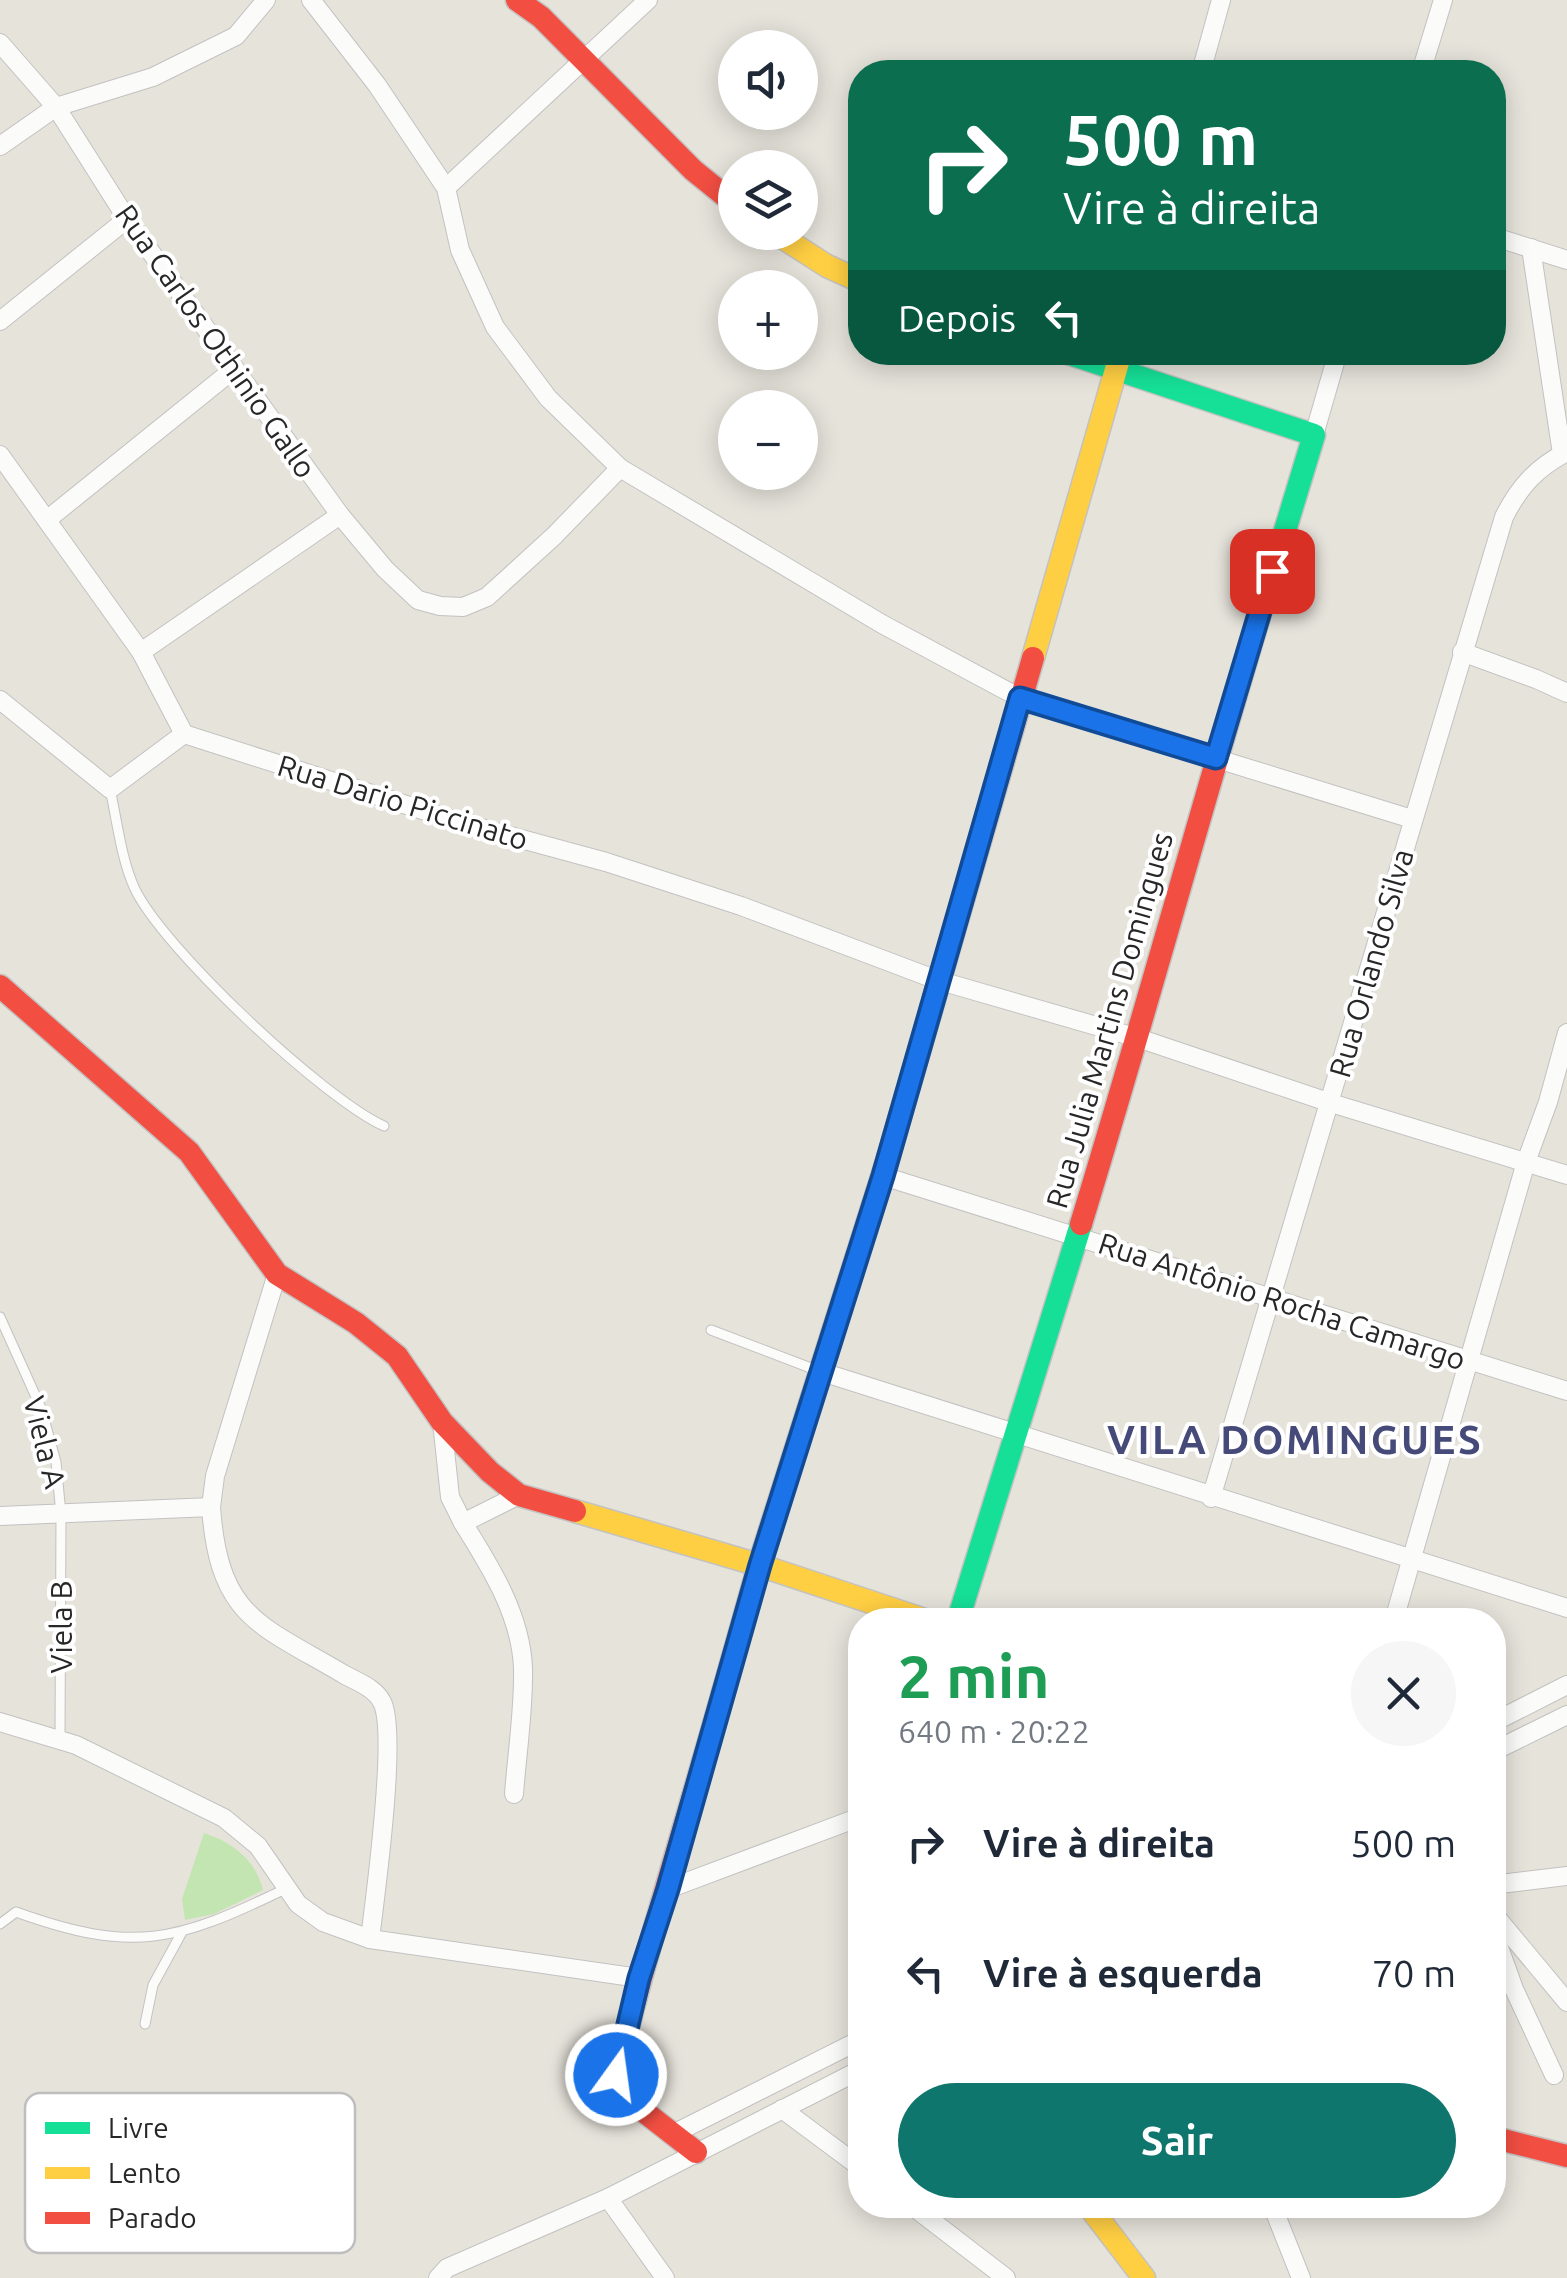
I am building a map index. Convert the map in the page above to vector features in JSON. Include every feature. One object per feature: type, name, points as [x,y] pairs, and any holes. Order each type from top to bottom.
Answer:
[{"type":"street","points":[[0,146],[56,107],[153,77],[236,36],[266,0]]},
{"type":"street","points":[[311,0],[377,85],[446,188],[460,250],[494,326],[548,398],[620,468],[882,624],[1020,698],[1412,819]]},
{"type":"street","points":[[517,0],[541,17],[693,170],[718,190]]},
{"type":"street","points":[[1204,60],[1221,0]]},
{"type":"street","points":[[1425,60],[1443,0]]},
{"type":"street","points":[[446,188],[584,63],[644,1]]},
{"type":"street","name":"Rua Carlos Othinio Gallo","points":[[0,44],[56,107],[127,219],[340,515],[385,569],[418,600],[463,607],[487,597],[620,468]]},
{"type":"street","points":[[0,321],[127,219]]},
{"type":"street","points":[[1506,240],[1567,260]]},
{"type":"street","points":[[1531,248],[1565,453]]},
{"type":"street","points":[[802,250],[848,276]]},
{"type":"street","points":[[696,2152],[616,2087],[616,2075],[639,1978],[760,1565],[883,1176],[1118,365]]},
{"type":"street","points":[[1130,365],[1314,434],[1334,365]]},
{"type":"street","points":[[48,519],[234,368]]},
{"type":"street","name":"Rua Julia Martins Domingues","points":[[962,1608],[1138,1038],[1216,758],[1314,434]]},
{"type":"street","name":"Rua Orlando Silva","points":[[1210,1498],[1504,517],[1517,492],[1534,473],[1565,453]]},
{"type":"street","points":[[0,455],[141,652],[184,734],[110,789],[0,700]]},
{"type":"street","points":[[141,652],[340,515]]},
{"type":"street","points":[[1462,652],[1536,678],[1567,694]]},
{"type":"street","name":"Rua Dario Piccinato","points":[[184,734],[466,824],[606,862],[741,906],[937,980],[1138,1038],[1331,1103],[1567,1175]]},
{"type":"street","points":[[0,986],[190,1152],[277,1274],[356,1323],[397,1356],[442,1422],[490,1472],[519,1495],[760,1565],[889,1608]]},
{"type":"street","points":[[1397,1608],[1567,1033]]},
{"type":"street","name":"Rua Antônio Rocha Camargo","points":[[883,1176],[1567,1392]]},
{"type":"street","points":[[277,1274],[214,1476],[214,1548],[230,1591],[250,1618],[374,1692],[382,1702],[387,1717],[382,1835],[370,1940]]},
{"type":"street","points":[[822,1372],[1567,1608]]},
{"type":"street","points":[[442,1422],[450,1497],[494,1573],[514,1620],[523,1666],[514,1794]]},
{"type":"street","points":[[463,1523],[519,1495]]},
{"type":"street","points":[[0,1516],[211,1507]]},
{"type":"street","points":[[1506,1716],[1567,1685]]},
{"type":"street","points":[[1506,1745],[1567,1715]]},
{"type":"street","points":[[0,1722],[60,1740],[224,1818],[258,1846],[298,1904],[323,1922],[370,1940],[639,1978]]},
{"type":"street","points":[[668,1889],[848,1821]]},
{"type":"street","points":[[1506,1883],[1567,1876]]},
{"type":"street","points":[[1506,1929],[1567,2002]]},
{"type":"street","points":[[1506,1966],[1554,2075]]},
{"type":"street","points":[[675,2133],[848,2046]]},
{"type":"street","points":[[438,2278],[447,2268],[608,2198],[848,2076]]},
{"type":"street","points":[[782,2109],[848,2158]]},
{"type":"street","points":[[1506,2141],[1567,2156]]},
{"type":"street","points":[[608,2198],[665,2278]]},
{"type":"street","points":[[934,2218],[1006,2278]]},
{"type":"street","points":[[1098,2218],[1144,2278]]},
{"type":"street","points":[[1277,2218],[1301,2278]]},
{"type":"lane","points":[[110,789],[134,888],[169,937],[204,978],[302,1066],[365,1117],[384,1126]]},
{"type":"lane","name":"Viela A","points":[[0,1317],[41,1408],[56,1462],[61,1514]]},
{"type":"lane","points":[[711,1330],[822,1372]]},
{"type":"lane","name":"Viela B","points":[[60,1740],[61,1514]]},
{"type":"lane","points":[[0,1924],[16,1912],[77,1932],[136,1939],[182,1932],[220,1920],[285,1889]]},
{"type":"lane","points":[[145,2024],[153,1985],[182,1932]]},
{"type":"green space","points":[[204,1833],[224,1841],[249,1861],[263,1890],[214,1914],[185,1920],[182,1899]]},
{"type":"traffic: fast","points":[[1103,365],[1314,435],[1280,547]]},
{"type":"traffic: fast","points":[[723,1693],[759,1565],[889,1155]]},
{"type":"traffic: fast","points":[[962,1608],[1081,1224]]},
{"type":"traffic: slow","points":[[802,250],[848,276]]},
{"type":"traffic: slow","points":[[1033,658],[1117,365]]},
{"type":"traffic: slow","points":[[575,1511],[889,1608]]},
{"type":"traffic: slow","points":[[1098,2218],[1144,2278]]},
{"type":"traffic: jam","points":[[517,0],[541,17],[693,170],[718,190]]},
{"type":"traffic: jam","points":[[1081,1224],[1280,547]]},
{"type":"traffic: jam","points":[[889,1155],[1033,658]]},
{"type":"traffic: jam","points":[[0,986],[189,1152],[277,1274],[356,1323],[397,1356],[442,1422],[490,1472],[519,1495],[575,1511]]},
{"type":"traffic: jam","points":[[696,2152],[624,2096],[616,2087],[616,2075],[723,1693]]},
{"type":"traffic: jam","points":[[1506,2141],[1567,2156]]},
{"type":"district","name":"VILA DOMINGUES","points":[[1295,1439]]},
{"type":"route","points":[[616,2075],[639,1978],[760,1565],[883,1176],[1020,698],[1216,758],[1272,571]]}]
